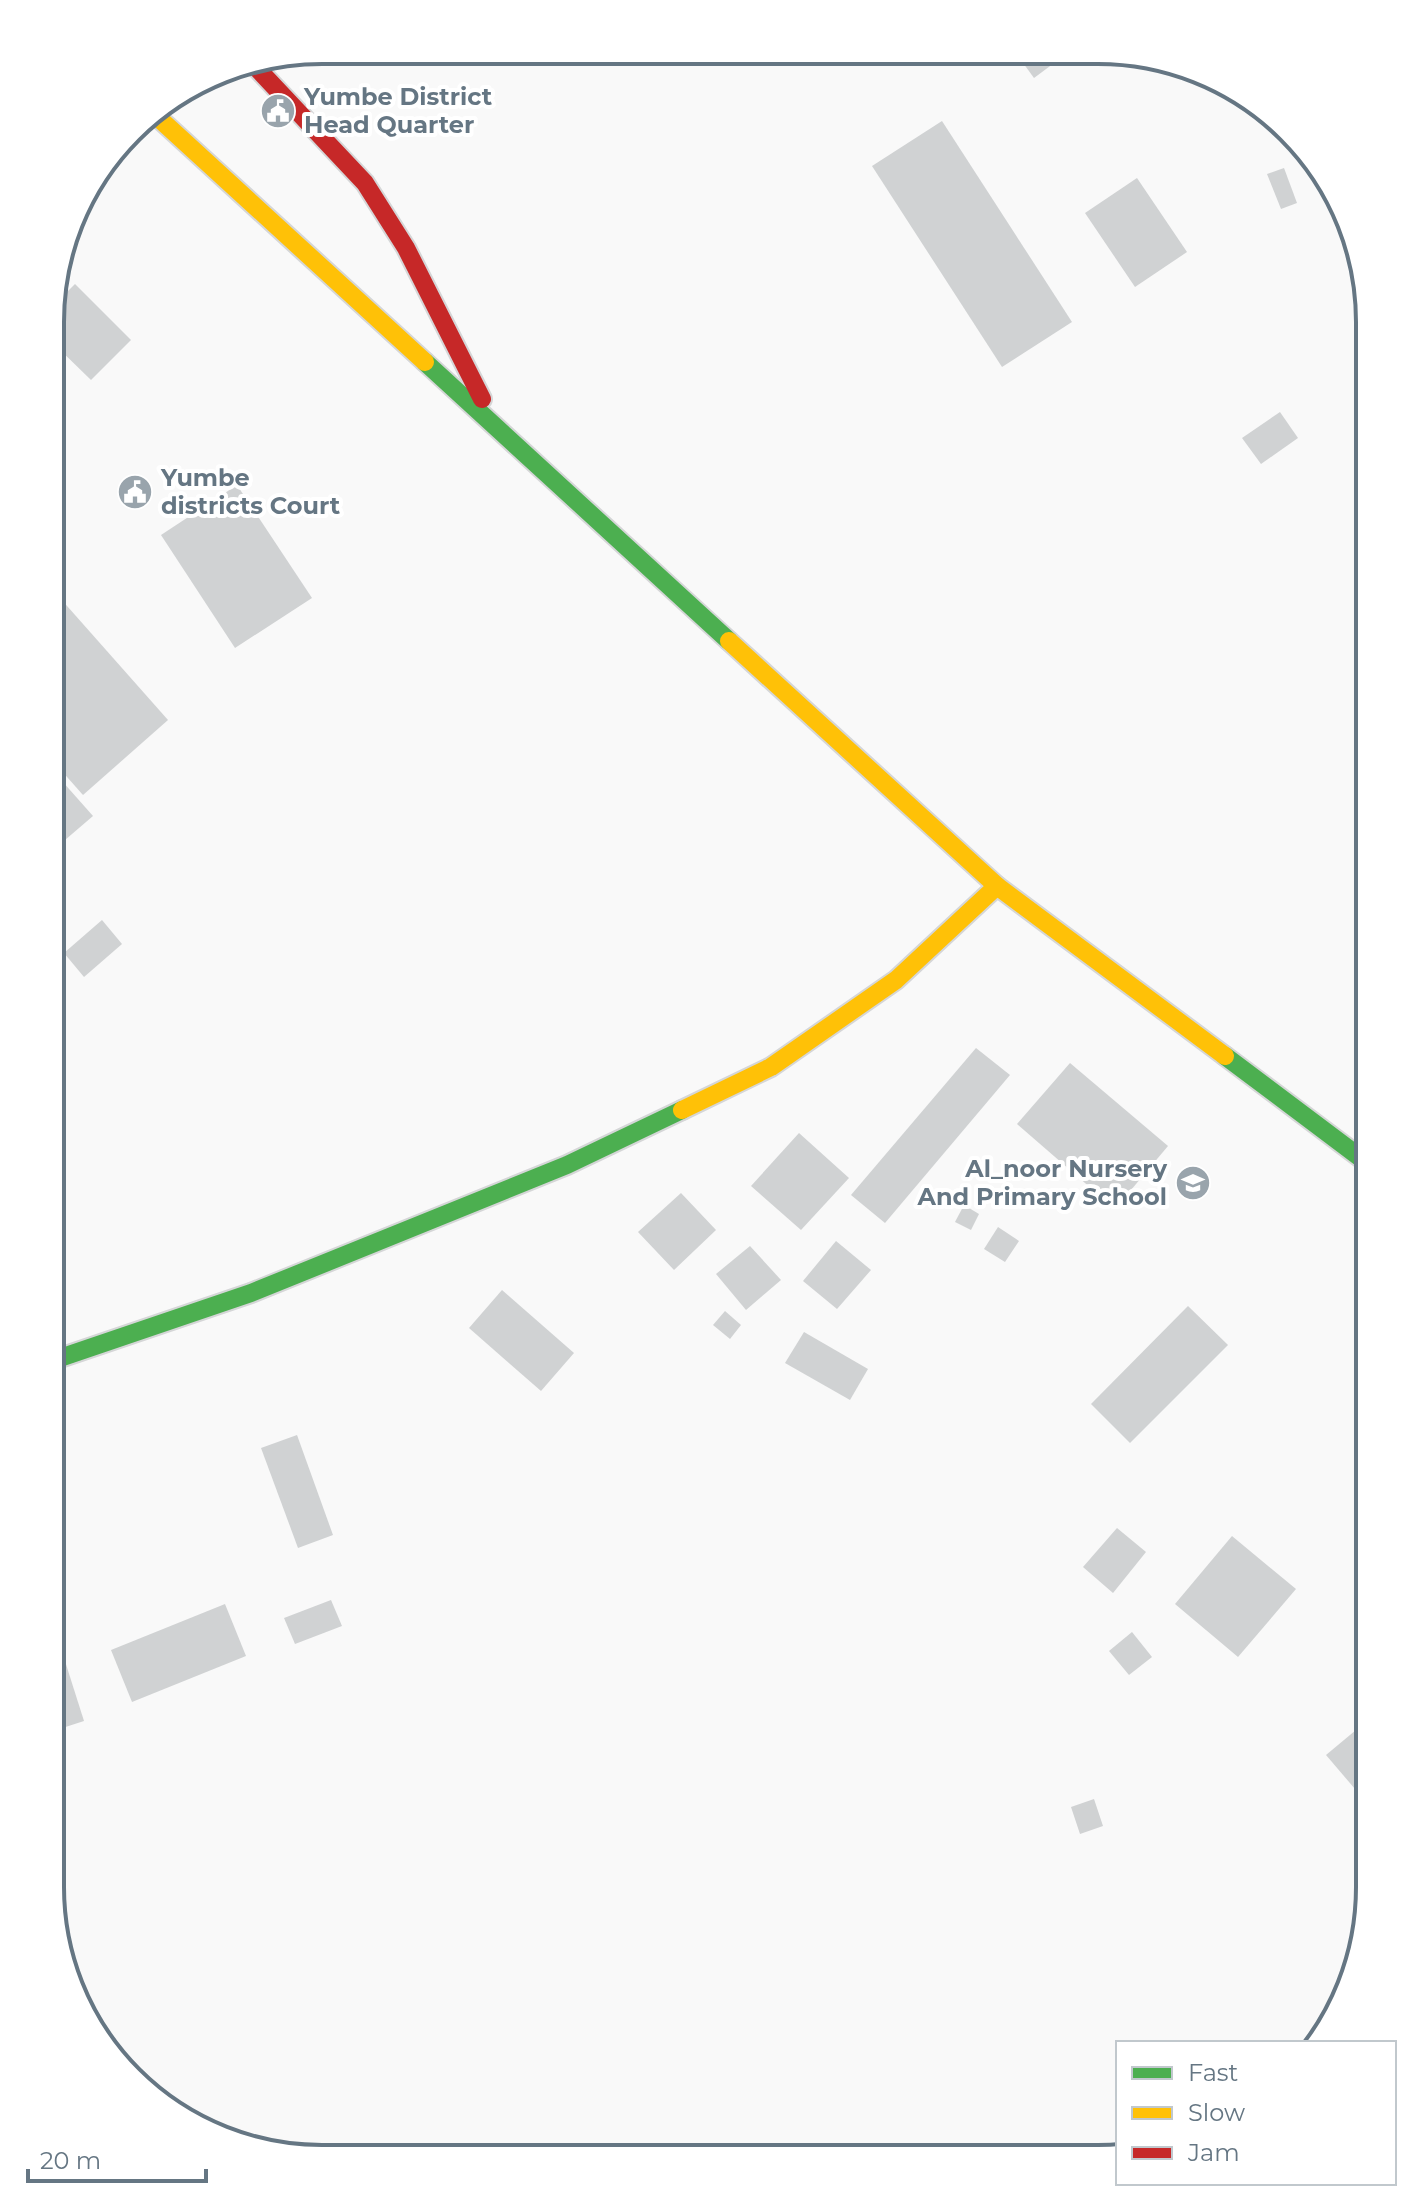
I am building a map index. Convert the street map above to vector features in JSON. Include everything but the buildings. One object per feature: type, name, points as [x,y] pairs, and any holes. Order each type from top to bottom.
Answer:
[{"type":"main road","points":[[261,72],[365,183],[406,248],[496,425]]},
{"type":"main road","points":[[162,121],[997,886],[1355,1154]]},
{"type":"main road","points":[[64,1357],[251,1293],[567,1165],[771,1067],[896,980],[997,886]]},
{"type":"traffic: fast","points":[[425,362],[729,641]]},
{"type":"traffic: fast","points":[[1225,1056],[1355,1154]]},
{"type":"traffic: fast","points":[[64,1357],[251,1293],[567,1165],[682,1110]]},
{"type":"traffic: slow","points":[[162,121],[425,362]]},
{"type":"traffic: slow","points":[[729,641],[997,886],[1225,1056]]},
{"type":"traffic: slow","points":[[682,1110],[771,1067],[896,980],[997,886]]},
{"type":"traffic: jam","points":[[261,72],[365,183],[406,248],[482,399]]},
{"type":"place","name":"Yumbe District Head Quarter","points":[[278,111]]},
{"type":"place","name":"Yumbe districts Court","points":[[135,492]]},
{"type":"place","name":"Al_noor Nursery And Primary School","points":[[1193,1183]]}]
